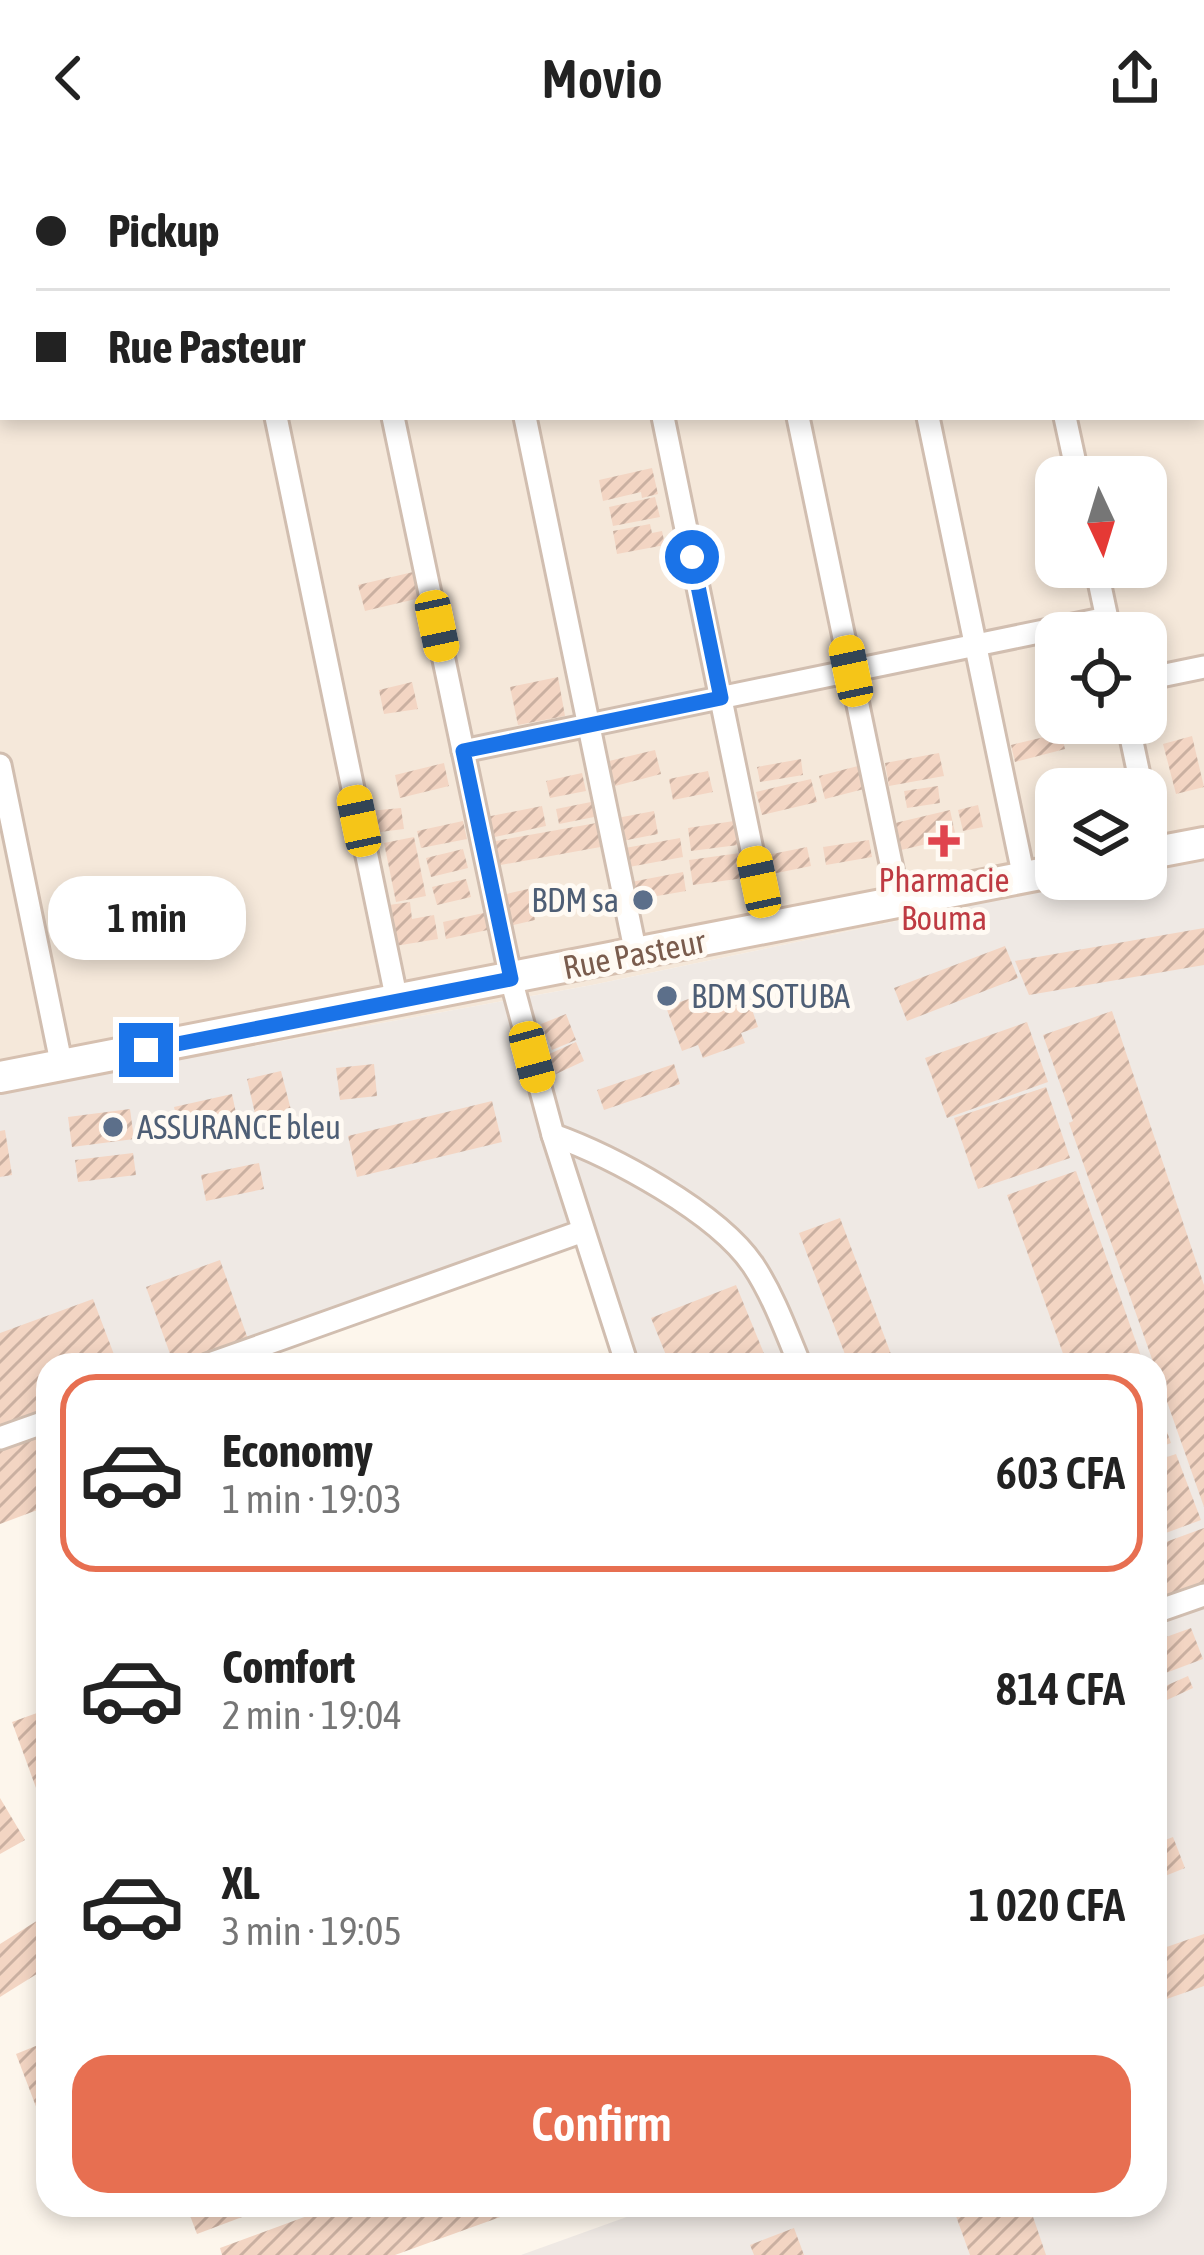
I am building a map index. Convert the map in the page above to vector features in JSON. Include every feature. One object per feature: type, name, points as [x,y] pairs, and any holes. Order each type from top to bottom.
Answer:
[{"type":"main road","points":[[1167,850],[1204,842]]},
{"type":"main road","name":"Rue Pasteur","points":[[0,1077],[1035,876]]},
{"type":"street","points":[[277,420],[397,1001]]},
{"type":"street","points":[[394,420],[511,979],[553,1135],[623,1353]]},
{"type":"street","points":[[526,420],[636,954]]},
{"type":"street","points":[[664,420],[768,928]]},
{"type":"street","points":[[800,420],[899,902]]},
{"type":"street","points":[[929,420],[1024,878]]},
{"type":"street","points":[[1066,420],[1073,456]]},
{"type":"street","points":[[463,751],[1035,637]]},
{"type":"street","points":[[1167,675],[1204,667]]},
{"type":"street","points":[[0,765],[62,1067]]},
{"type":"street","points":[[553,1135],[591,1148],[715,1223],[752,1263],[795,1353]]},
{"type":"street","points":[[241,1353],[583,1231]]},
{"type":"street","points":[[0,1438],[36,1425]]},
{"type":"street","points":[[1167,1608],[1204,1595]]},
{"type":"shaded area","points":[[0,420],[1204,420],[1204,858],[1167,865],[1167,768],[1035,768],[1035,892],[592,985],[0,1092]]},
{"type":"shaded area","points":[[1204,858],[1204,2255],[521,2255],[627,2217],[1167,2217],[1167,1353],[614,1353],[575,1246],[270,1353],[36,1353],[36,1435],[0,1448],[0,1092],[592,985],[1035,892],[1035,900],[1167,900],[1167,865]]},
{"type":"building","points":[[652,468],[658,494],[642,498],[641,492],[603,501],[599,480]]},
{"type":"building","points":[[655,497],[660,517],[613,526],[609,507]]},
{"type":"building","points":[[650,524],[652,533],[662,531],[665,545],[617,554],[613,531]]},
{"type":"building","points":[[413,572],[420,598],[365,611],[358,585]]},
{"type":"building","points":[[558,677],[565,716],[518,725],[510,687]]},
{"type":"building","points":[[412,682],[418,709],[384,714],[379,690]]},
{"type":"building","points":[[1192,736],[1204,787],[1176,794],[1163,744]]},
{"type":"building","points":[[1035,739],[1035,744],[1064,744],[1065,749],[1015,762],[1011,745]]},
{"type":"building","points":[[655,750],[661,774],[615,786],[609,761]]},
{"type":"building","points":[[939,753],[944,776],[889,786],[885,763]]},
{"type":"building","points":[[801,759],[803,775],[760,782],[757,767]]},
{"type":"building","points":[[444,763],[449,786],[400,798],[395,775]]},
{"type":"building","points":[[858,766],[864,789],[825,799],[819,776]]},
{"type":"building","points":[[708,771],[713,792],[673,800],[669,779]]},
{"type":"building","points":[[582,773],[586,791],[550,798],[546,781]]},
{"type":"building","points":[[811,779],[817,802],[762,815],[756,792]]},
{"type":"building","points":[[938,786],[940,803],[907,808],[904,791]]},
{"type":"building","points":[[596,801],[599,816],[559,824],[556,809]]},
{"type":"building","points":[[978,805],[983,827],[963,831],[958,810]]},
{"type":"building","points":[[542,806],[546,826],[490,838],[486,817]]},
{"type":"building","points":[[401,808],[404,829],[372,833],[369,811]]},
{"type":"building","points":[[950,810],[956,837],[897,851],[891,824]]},
{"type":"building","points":[[654,811],[658,834],[622,841],[617,818]]},
{"type":"building","points":[[463,821],[467,839],[421,848],[417,831]]},
{"type":"building","points":[[734,821],[738,845],[691,851],[688,828]]},
{"type":"building","points":[[602,822],[606,846],[495,866],[490,842]]},
{"type":"building","points":[[414,837],[426,896],[396,902],[384,843]]},
{"type":"building","points":[[680,838],[683,857],[629,867],[625,848]]},
{"type":"building","points":[[869,840],[872,857],[826,865],[823,847]]},
{"type":"building","points":[[807,847],[811,866],[772,874],[767,855]]},
{"type":"building","points":[[463,849],[468,868],[431,877],[426,858]]},
{"type":"building","points":[[740,853],[744,878],[693,885],[689,860]]},
{"type":"building","points":[[683,872],[686,891],[634,900],[631,882]]},
{"type":"building","points":[[466,879],[471,897],[437,905],[432,887]]},
{"type":"building","points":[[528,889],[535,920],[509,926],[502,895]]},
{"type":"building","points":[[410,902],[412,919],[434,915],[438,939],[395,946],[389,905]]},
{"type":"building","points":[[488,912],[492,929],[446,939],[443,922]]},
{"type":"building","points":[[1204,928],[1204,965],[1029,995],[1015,961]]},
{"type":"building","points":[[1005,946],[1018,978],[907,1021],[894,988]]},
{"type":"building","points":[[742,980],[758,1027],[741,1033],[745,1043],[703,1058],[698,1045],[682,1051],[666,1007]]},
{"type":"building","points":[[1112,1011],[1204,1285],[1204,1507],[1167,1402],[1167,1353],[1150,1353],[1043,1035]]},
{"type":"building","points":[[566,1014],[576,1040],[552,1050],[541,1024]]},
{"type":"building","points":[[1027,1022],[1048,1082],[947,1118],[925,1058]]},
{"type":"building","points":[[576,1042],[584,1061],[556,1074],[547,1055]]},
{"type":"building","points":[[374,1064],[377,1096],[340,1100],[336,1068]]},
{"type":"building","points":[[674,1064],[680,1084],[604,1110],[597,1090]]},
{"type":"building","points":[[281,1071],[291,1110],[256,1118],[247,1079]]},
{"type":"building","points":[[1046,1087],[1070,1158],[978,1189],[954,1118]]},
{"type":"building","points":[[232,1094],[237,1118],[180,1131],[174,1107]]},
{"type":"building","points":[[492,1101],[502,1142],[357,1177],[348,1136]]},
{"type":"building","points":[[130,1109],[134,1139],[72,1147],[68,1117]]},
{"type":"building","points":[[5,1130],[12,1175],[0,1177],[0,1131]]},
{"type":"building","points":[[133,1153],[136,1175],[78,1182],[75,1160]]},
{"type":"building","points":[[259,1163],[264,1189],[206,1201],[201,1175]]},
{"type":"building","points":[[1076,1171],[1140,1353],[1063,1353],[1007,1195]]},
{"type":"building","points":[[840,1218],[891,1353],[844,1353],[799,1233]]},
{"type":"building","points":[[220,1260],[248,1339],[208,1353],[170,1353],[146,1287]]},
{"type":"building","points":[[736,1285],[764,1353],[665,1353],[651,1318]]},
{"type":"building","points":[[93,1299],[113,1353],[36,1353],[36,1412],[0,1425],[0,1333]]},
{"type":"building","points":[[36,1438],[36,1510],[0,1524],[0,1451]]},
{"type":"building","points":[[1176,1454],[1201,1520],[1167,1533],[1167,1457]]},
{"type":"building","points":[[1204,1528],[1204,1585],[1167,1598],[1167,1542]]},
{"type":"building","points":[[1191,1628],[1203,1659],[1167,1672],[1167,1637]]},
{"type":"building","points":[[1188,1676],[1193,1688],[1167,1700],[1167,1685]]},
{"type":"building","points":[[36,1713],[36,1788],[12,1722]]},
{"type":"building","points":[[0,1798],[25,1840],[0,1854]]},
{"type":"building","points":[[1173,1837],[1185,1868],[1167,1875],[1167,1839]]},
{"type":"building","points":[[36,1921],[36,1974],[0,1997],[0,1944]]},
{"type":"building","points":[[1204,1934],[1204,1986],[1167,1999],[1167,1947]]},
{"type":"building","points":[[36,2046],[36,2106],[16,2054]]},
{"type":"building","points":[[191,2217],[242,2217],[197,2234]]},
{"type":"building","points":[[304,2217],[500,2217],[395,2255],[222,2255],[220,2248]]},
{"type":"building","points":[[956,2217],[1033,2217],[1046,2255],[970,2255]]},
{"type":"building","points":[[794,2228],[804,2255],[754,2255],[750,2245]]},
{"type":"place","name":"Pharmacie Bouma","points":[[944,841]]},
{"type":"place","name":"BDM sa","points":[[643,900]]},
{"type":"place","name":"BDM SOTUBA","points":[[667,996]]},
{"type":"place","name":"ASSURANCE bleu","points":[[113,1127]]},
{"type":"route","points":[[146,1050],[511,979],[463,751],[721,698],[692,557]]}]
